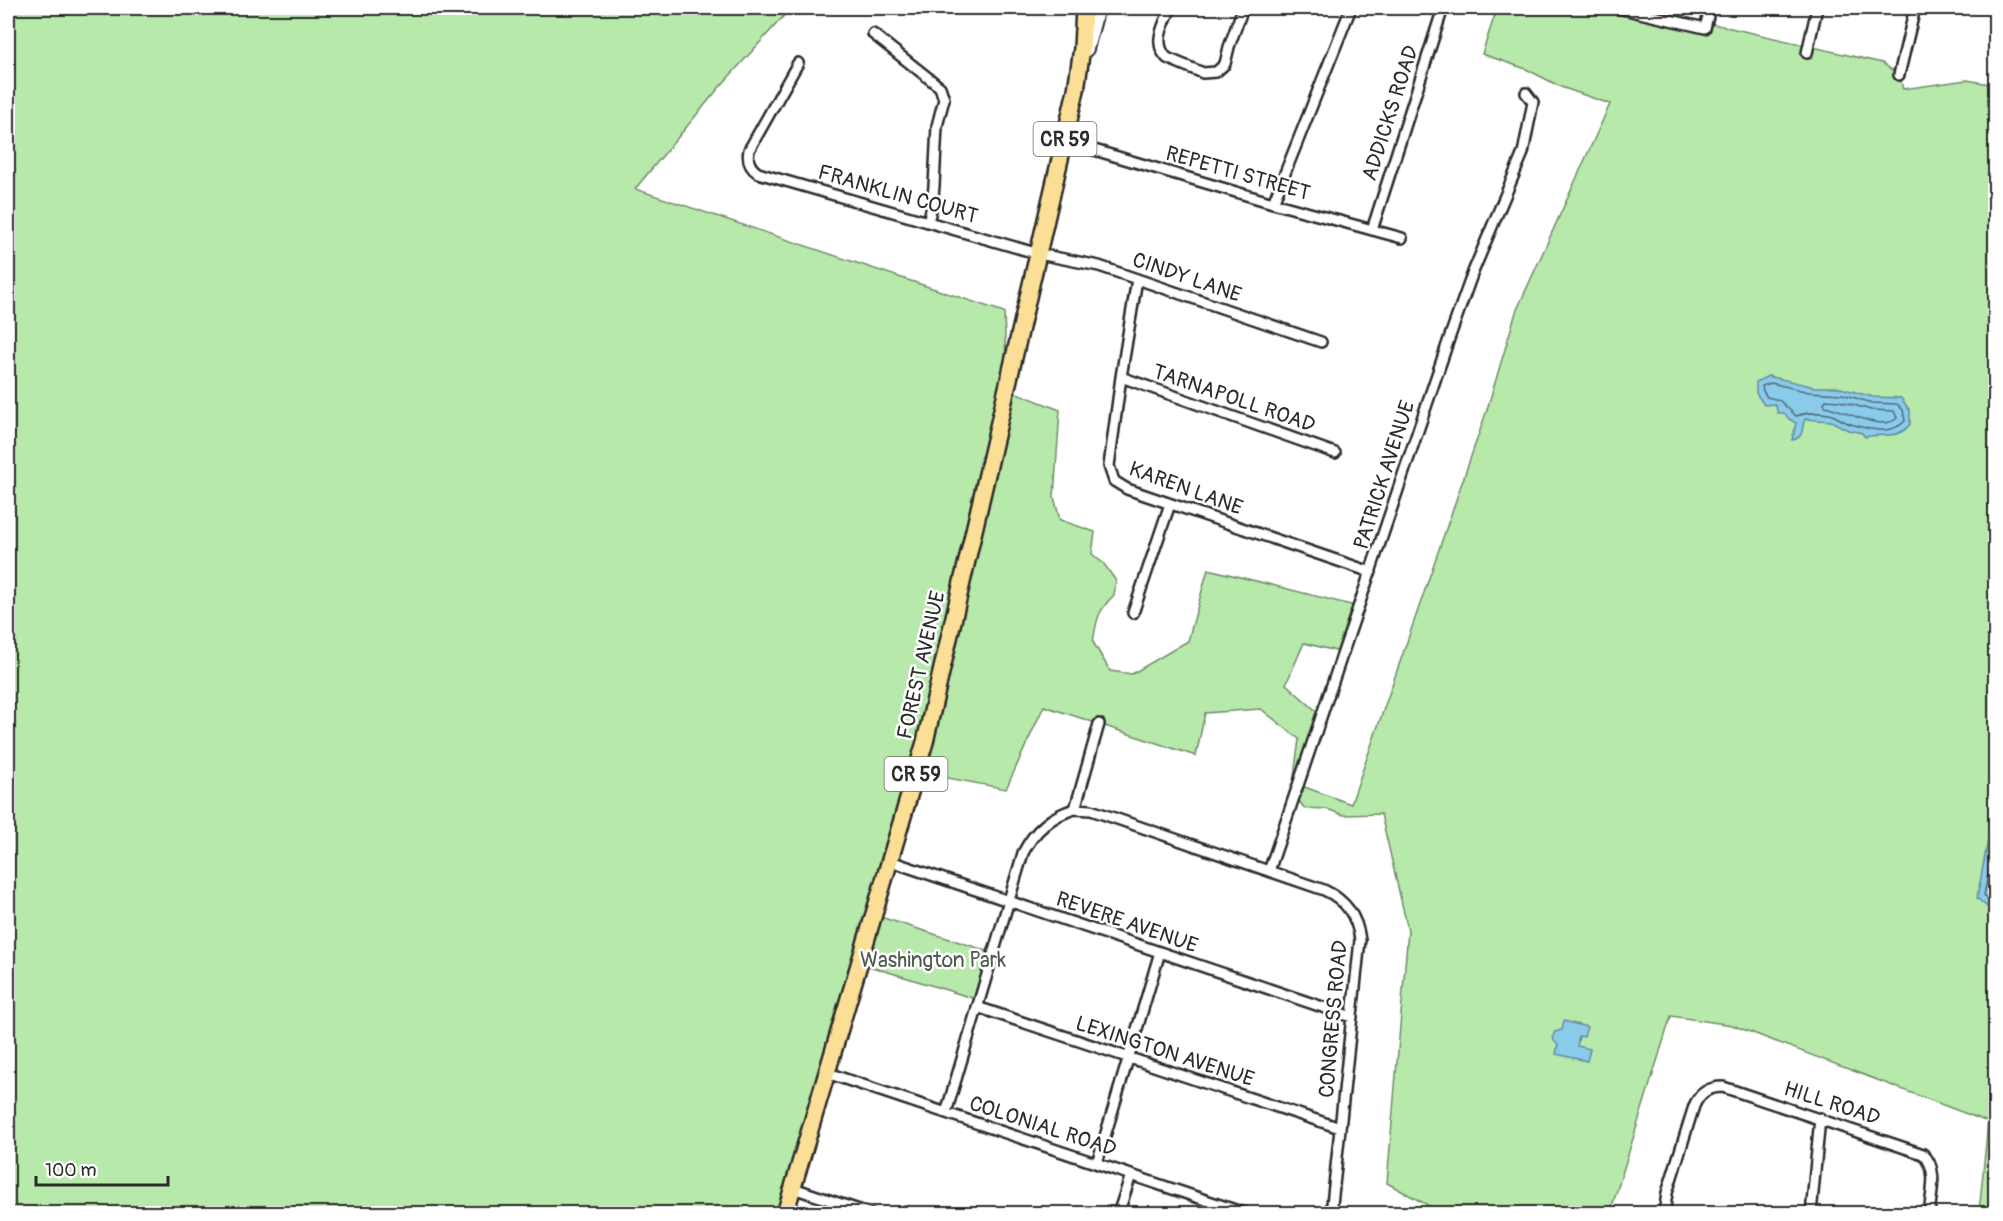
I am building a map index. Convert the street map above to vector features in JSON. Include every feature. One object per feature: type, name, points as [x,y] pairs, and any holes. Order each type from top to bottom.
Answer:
[{"type":"main road","name":"CR 59","points":[[1039,254],[1079,72],[1084,8]]},
{"type":"main road","points":[[1079,72],[1098,8]]},
{"type":"main road","name":"FOREST AVENUE","points":[[785,1214],[925,742],[1039,254]]},
{"type":"street","points":[[1171,8],[1160,36],[1160,47],[1167,58],[1203,73],[1216,72],[1225,64],[1243,8]]},
{"type":"street","points":[[1273,203],[1351,8]]},
{"type":"street","name":"ADDICKS ROAD","points":[[1372,230],[1443,8]]},
{"type":"street","points":[[1618,8],[1705,28],[1710,8]]},
{"type":"street","points":[[1807,53],[1817,8]]},
{"type":"street","points":[[1899,75],[1915,8]]},
{"type":"street","points":[[873,34],[936,84],[943,93],[944,99],[936,135],[933,206],[928,222]]},
{"type":"street","name":"FRANKLIN COURT","points":[[798,63],[749,150],[749,164],[758,172],[1039,254]]},
{"type":"street","name":"PATRICK AVENUE","points":[[1269,872],[1450,336],[1473,272],[1523,153],[1533,102],[1526,93]]},
{"type":"street","name":"REPETTI STREET","points":[[1064,141],[1273,203],[1402,238]]},
{"type":"street","name":"CINDY LANE","points":[[1039,254],[1099,266],[1321,342]]},
{"type":"street","name":"KAREN LANE","points":[[1137,279],[1110,455],[1110,474],[1120,486],[1371,572]]},
{"type":"street","name":"TARNAPOLL ROAD","points":[[1121,377],[1335,453]]},
{"type":"street","points":[[1133,613],[1170,504]]},
{"type":"street","points":[[946,1113],[1023,853],[1046,822],[1057,815],[1075,809],[1099,724]]},
{"type":"street","name":"CONGRESS ROAD","points":[[1075,809],[1091,810],[1334,895],[1342,900],[1355,917],[1360,940],[1331,1214]]},
{"type":"street","name":"REVERE AVENUE","points":[[890,861],[1352,1017]]},
{"type":"street","points":[[1097,1163],[1160,952]]},
{"type":"street","name":"LEXINGTON AVENUE","points":[[977,1007],[1341,1128]]},
{"type":"street","name":"COLONIAL ROAD","points":[[827,1073],[1247,1214]]},
{"type":"street","name":"HILL ROAD","points":[[1664,1214],[1667,1193],[1697,1099],[1707,1089],[1723,1087],[1917,1150],[1928,1158],[1933,1172],[1929,1214]]},
{"type":"street","points":[[1811,1214],[1820,1118]]},
{"type":"street","points":[[1118,1214],[1131,1175]]},
{"type":"street","points":[[793,1188],[871,1214]]},
{"type":"green space","name":"Washington Park","points":[[8,8],[791,8],[718,89],[635,189],[1004,312],[1007,389],[1060,410],[1054,497],[1060,520],[1095,532],[1092,554],[1104,564],[1116,581],[1114,595],[1099,616],[1093,642],[1110,671],[1132,674],[1188,641],[1208,569],[1359,607],[1344,653],[1304,643],[1286,684],[1323,717],[1299,785],[1351,804],[1486,413],[1516,312],[1610,104],[1561,87],[1526,69],[1482,54],[1497,8],[1644,8],[1882,63],[1899,75],[1903,89],[1967,80],[1995,85],[1995,1213],[1979,1213],[1988,1122],[1732,1025],[1671,1016],[1610,1213],[1442,1213],[1387,1183],[1408,930],[1381,814],[1343,815],[1327,809],[1304,808],[1292,791],[1299,739],[1261,709],[1205,713],[1196,756],[1044,706],[1006,789],[917,772],[874,915],[994,953],[979,1000],[859,963],[785,1213],[8,1213]]},
{"type":"water","points":[[1768,376],[1815,387],[1837,387],[1873,397],[1901,398],[1910,411],[1910,424],[1895,434],[1865,437],[1862,433],[1848,430],[1831,421],[1805,419],[1801,435],[1792,440],[1796,423],[1784,413],[1778,413],[1775,404],[1764,405],[1756,393],[1756,382]]},
{"type":"water","points":[[1995,803],[1995,908],[1986,906],[1977,898]]},
{"type":"water","points":[[1564,1021],[1587,1027],[1584,1037],[1579,1036],[1577,1046],[1590,1049],[1587,1061],[1556,1054],[1558,1045],[1553,1036],[1555,1032],[1562,1030]]}]
